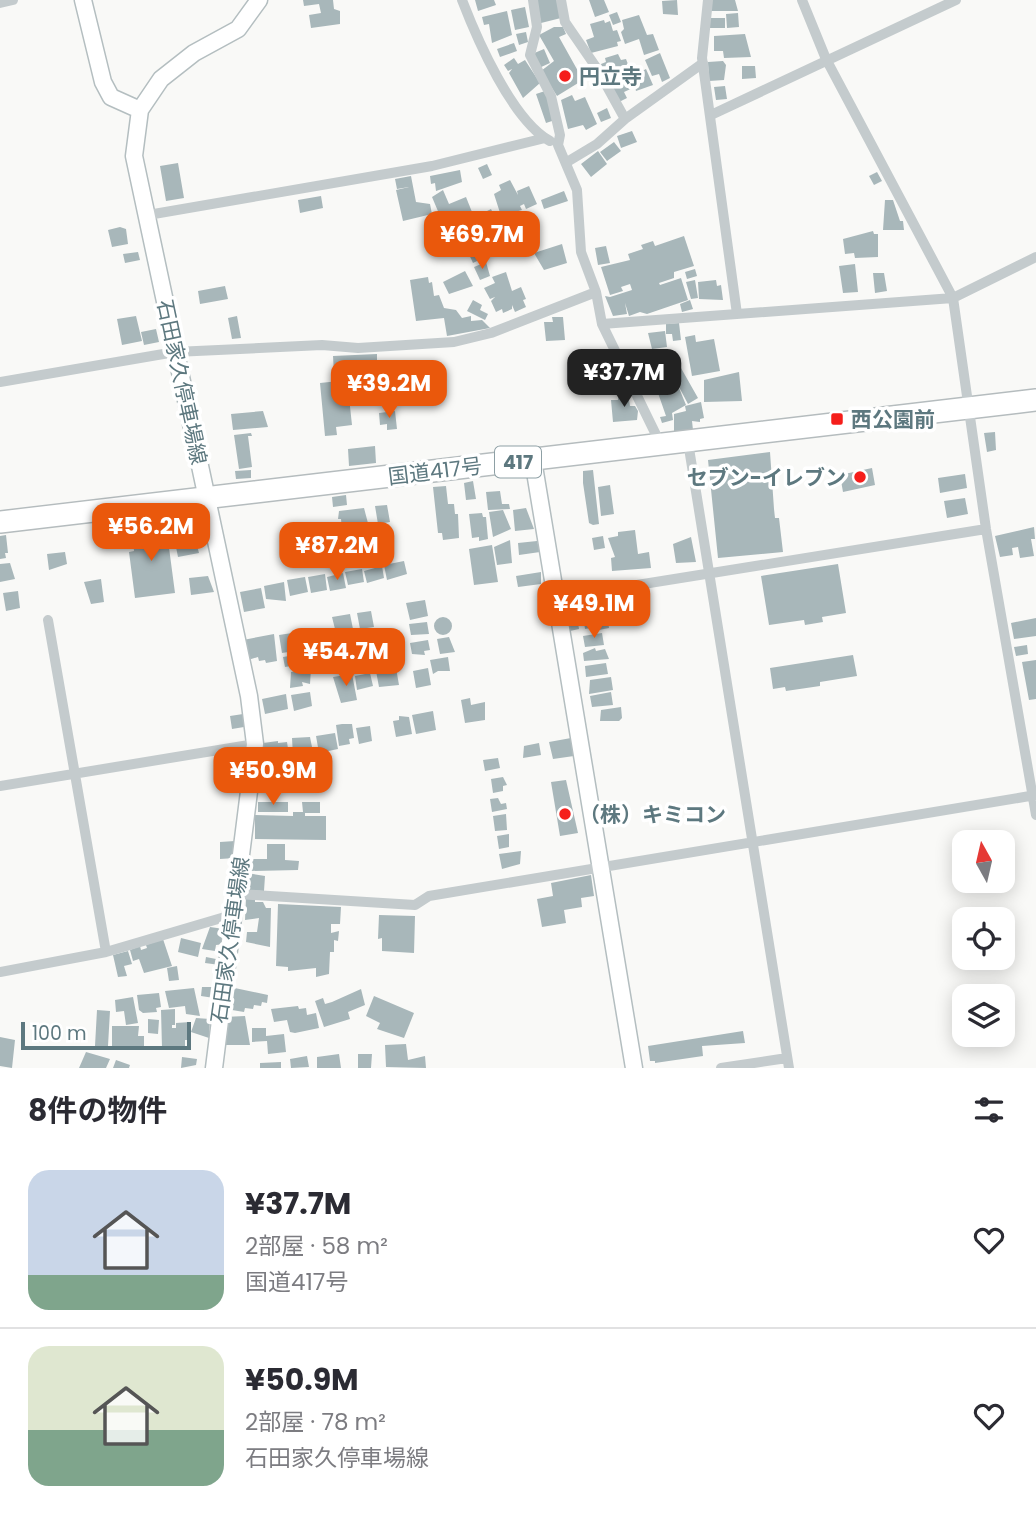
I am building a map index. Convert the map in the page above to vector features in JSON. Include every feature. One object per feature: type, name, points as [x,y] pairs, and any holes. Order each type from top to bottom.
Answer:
[{"type":"highway","name":"国道417号","points":[[0,522],[1036,400]]},
{"type":"main road","points":[[83,0],[103,82],[111,97],[140,110]]},
{"type":"main road","name":"石田家久停車場線","points":[[214,1068],[255,744],[249,696],[134,156],[140,110],[161,79],[194,53],[238,29],[259,0]]},
{"type":"main road","points":[[533,460],[634,1068]]},
{"type":"street","points":[[0,3],[13,0]]},
{"type":"street","points":[[462,0],[483,53],[522,113],[545,138],[558,145],[567,162],[577,190],[581,252],[596,292],[602,324],[661,445]]},
{"type":"street","points":[[533,0],[537,27],[530,55],[551,96],[560,135],[558,145]]},
{"type":"street","points":[[561,0],[565,22],[625,119]]},
{"type":"street","points":[[708,0],[703,63],[737,314]]},
{"type":"street","points":[[802,0],[826,59],[953,298],[986,529],[1035,796],[1036,815]]},
{"type":"street","points":[[710,115],[956,0]]},
{"type":"street","points":[[567,162],[597,144],[625,119],[703,63]]},
{"type":"street","points":[[148,215],[432,166],[545,138]]},
{"type":"street","points":[[602,324],[953,298],[1036,257]]},
{"type":"street","points":[[0,382],[175,352],[454,342],[491,333],[596,292]]},
{"type":"street","points":[[688,442],[788,1063],[721,1068]]},
{"type":"street","points":[[556,598],[986,529]]},
{"type":"street","points":[[48,620],[106,952]]},
{"type":"street","points":[[0,786],[255,744]]},
{"type":"street","points":[[237,894],[415,905],[429,895],[1035,796]]},
{"type":"street","points":[[0,972],[106,952],[235,914]]},
{"type":"building","points":[[303,0],[333,0],[334,9],[340,11],[340,24],[311,28],[309,15],[321,13],[319,4],[304,6]]},
{"type":"building","points":[[475,0],[494,0],[496,5],[478,11]]},
{"type":"building","points":[[537,0],[557,0],[561,18],[541,23]]},
{"type":"building","points":[[589,0],[604,0],[609,12],[595,17]]},
{"type":"building","points":[[677,0],[678,15],[663,14],[662,1]]},
{"type":"building","points":[[709,0],[735,0],[738,11],[710,11]]},
{"type":"building","points":[[525,7],[529,27],[515,30],[511,10]]},
{"type":"building","points":[[507,11],[512,35],[492,43],[489,24],[484,25],[482,17]]},
{"type":"building","points":[[617,12],[621,22],[613,25],[609,15]]},
{"type":"building","points":[[738,13],[739,27],[727,28],[726,14]]},
{"type":"building","points":[[639,15],[647,35],[653,34],[659,50],[644,55],[639,39],[625,44],[621,32],[624,29],[622,20]]},
{"type":"building","points":[[708,18],[725,18],[725,28],[708,28]]},
{"type":"building","points":[[604,20],[605,23],[610,21],[613,31],[617,30],[621,41],[617,42],[618,46],[591,53],[586,40],[594,37],[590,24]]},
{"type":"building","points":[[554,27],[563,27],[566,34],[559,37],[583,80],[557,96],[541,71],[554,61],[539,35]]},
{"type":"building","points":[[526,32],[528,42],[519,45],[516,34]]},
{"type":"building","points":[[745,34],[751,57],[724,58],[723,51],[714,51],[714,36]]},
{"type":"building","points":[[514,43],[517,51],[500,57],[497,49]]},
{"type":"building","points":[[544,49],[550,63],[539,68],[532,54]]},
{"type":"building","points":[[660,53],[670,78],[662,82],[659,74],[652,76],[645,60]]},
{"type":"building","points":[[618,54],[621,60],[626,59],[629,67],[605,76],[601,64],[606,62],[605,58]]},
{"type":"building","points":[[514,58],[518,64],[525,60],[540,83],[523,98],[509,73],[512,69],[508,71],[504,65]]},
{"type":"building","points":[[723,61],[726,65],[724,80],[709,81],[708,62]]},
{"type":"building","points":[[632,66],[636,74],[646,69],[653,85],[636,91],[635,87],[624,92],[627,98],[617,103],[610,87],[618,84],[615,76]]},
{"type":"building","points":[[742,66],[755,66],[756,78],[742,79]]},
{"type":"building","points":[[725,86],[727,99],[716,100],[714,87]]},
{"type":"building","points":[[545,91],[555,120],[546,123],[536,94]]},
{"type":"building","points":[[572,95],[575,101],[585,97],[597,124],[586,130],[583,125],[568,129],[561,100]]},
{"type":"building","points":[[607,108],[611,118],[601,122],[597,113]]},
{"type":"building","points":[[632,131],[637,142],[621,148],[617,136]]},
{"type":"building","points":[[614,142],[621,151],[607,161],[600,152]]},
{"type":"building","points":[[598,151],[607,164],[591,177],[581,164]]},
{"type":"building","points":[[178,163],[184,198],[166,201],[160,166]]},
{"type":"building","points":[[487,164],[492,175],[483,179],[478,168]]},
{"type":"building","points":[[460,170],[462,182],[436,191],[435,183],[431,184],[430,176]]},
{"type":"building","points":[[877,172],[882,181],[874,185],[869,176]]},
{"type":"building","points":[[411,176],[416,202],[430,204],[432,214],[403,221],[396,190],[409,187],[397,189],[395,179]]},
{"type":"building","points":[[510,180],[518,195],[517,191],[529,186],[537,204],[526,209],[524,204],[520,206],[522,210],[501,216],[494,194],[501,190],[499,185]]},
{"type":"building","points":[[443,190],[449,204],[466,197],[478,227],[457,236],[447,213],[440,216],[432,197]]},
{"type":"building","points":[[564,191],[568,201],[544,209],[541,200]]},
{"type":"building","points":[[321,196],[323,208],[300,213],[298,200]]},
{"type":"building","points":[[885,200],[893,200],[900,221],[903,221],[904,230],[883,230]]},
{"type":"building","points":[[491,209],[499,226],[484,231],[479,215]]},
{"type":"building","points":[[120,227],[126,229],[128,244],[112,247],[108,230]]},
{"type":"building","points":[[873,231],[878,234],[878,257],[855,258],[854,253],[845,254],[843,239]]},
{"type":"building","points":[[684,236],[694,266],[674,272],[674,278],[659,283],[660,285],[681,278],[688,300],[647,314],[640,312],[629,316],[625,303],[627,314],[613,316],[605,296],[610,297],[632,290],[630,284],[621,287],[623,291],[610,295],[601,267],[630,260],[628,254],[643,249],[641,245],[653,241],[655,246]]},
{"type":"building","points":[[562,244],[567,263],[544,270],[534,253]]},
{"type":"building","points":[[479,245],[485,257],[473,263],[467,250]]},
{"type":"building","points":[[606,246],[610,263],[598,265],[595,248]]},
{"type":"building","points":[[138,252],[140,260],[125,263],[123,254]]},
{"type":"building","points":[[486,262],[490,276],[480,280],[474,267]]},
{"type":"building","points":[[855,264],[858,292],[843,293],[839,266]]},
{"type":"building","points":[[695,269],[697,276],[687,279],[685,272]]},
{"type":"building","points":[[465,271],[473,286],[449,294],[443,282]]},
{"type":"building","points":[[506,272],[512,291],[521,287],[526,307],[515,312],[512,305],[512,309],[503,313],[502,309],[496,312],[491,301],[495,297],[490,299],[484,288],[495,283],[492,277]]},
{"type":"building","points":[[873,273],[884,273],[887,291],[875,293]]},
{"type":"building","points":[[428,277],[429,283],[432,282],[434,296],[439,295],[444,308],[456,310],[462,318],[471,316],[471,321],[482,320],[490,328],[447,336],[444,318],[416,321],[410,280]]},
{"type":"building","points":[[695,280],[698,298],[691,299],[686,282]]},
{"type":"building","points":[[716,280],[717,286],[721,285],[723,300],[699,299],[698,282]]},
{"type":"building","points":[[225,286],[228,299],[200,304],[198,291]]},
{"type":"building","points":[[473,300],[482,305],[480,310],[488,314],[485,320],[467,311]]},
{"type":"building","points":[[690,300],[693,309],[682,312],[680,304]]},
{"type":"building","points":[[136,316],[142,341],[122,345],[117,319]]},
{"type":"building","points":[[237,316],[241,338],[232,339],[228,318]]},
{"type":"building","points":[[552,317],[563,317],[565,340],[546,341],[544,322],[553,322]]},
{"type":"building","points":[[679,323],[681,340],[673,341],[672,334],[666,334],[666,324]]},
{"type":"building","points":[[156,329],[159,342],[144,345],[141,332]]},
{"type":"building","points":[[665,331],[667,347],[652,349],[648,333]]},
{"type":"building","points":[[695,335],[696,342],[714,339],[720,371],[692,376],[685,337]]},
{"type":"building","points":[[377,354],[377,373],[334,374],[333,356]]},
{"type":"building","points":[[650,357],[652,366],[639,369],[637,360]]},
{"type":"building","points":[[677,361],[698,398],[688,404],[669,368]]},
{"type":"building","points":[[662,366],[663,373],[642,378],[643,370]]},
{"type":"building","points":[[739,372],[742,401],[704,402],[704,380]]},
{"type":"building","points":[[339,381],[340,388],[348,388],[352,425],[336,427],[337,435],[325,436],[320,383]]},
{"type":"building","points":[[679,388],[686,405],[672,413],[673,420],[662,423],[660,417],[666,416],[658,393]]},
{"type":"building","points":[[628,393],[630,406],[635,406],[638,411],[637,420],[613,422],[611,400],[618,400],[618,394]]},
{"type":"building","points":[[701,402],[704,418],[700,419],[700,422],[692,421],[693,430],[674,432],[674,414],[686,411],[685,406]]},
{"type":"building","points":[[263,411],[268,427],[233,430],[231,414]]},
{"type":"building","points":[[395,411],[397,429],[387,430],[387,424],[380,425],[379,413]]},
{"type":"building","points":[[995,432],[996,450],[987,452],[984,433]]},
{"type":"building","points":[[251,433],[252,436],[248,436],[252,467],[239,469],[234,435]]},
{"type":"building","points":[[375,446],[376,463],[349,466],[348,449]]},
{"type":"building","points":[[770,452],[775,518],[779,518],[783,552],[718,558],[708,460]]},
{"type":"building","points":[[872,468],[875,485],[843,492],[840,475]]},
{"type":"building","points":[[251,470],[251,478],[236,479],[235,471]]},
{"type":"building","points":[[593,470],[599,524],[593,525],[589,523],[583,471]]},
{"type":"building","points":[[965,474],[967,488],[940,493],[938,478]]},
{"type":"building","points":[[473,481],[476,499],[466,500],[464,483]]},
{"type":"building","points":[[610,485],[614,514],[601,516],[598,487]]},
{"type":"building","points":[[446,486],[448,504],[454,504],[455,514],[458,514],[459,538],[443,540],[442,533],[438,533],[433,487]]},
{"type":"building","points":[[500,491],[502,504],[509,504],[510,509],[488,510],[486,492]]},
{"type":"building","points":[[346,495],[347,505],[333,507],[332,497]]},
{"type":"building","points":[[965,498],[968,514],[947,518],[944,501]]},
{"type":"building","points":[[387,505],[390,522],[378,524],[375,506]]},
{"type":"building","points":[[364,508],[369,527],[342,530],[341,519],[338,519],[339,511]]},
{"type":"building","points":[[526,508],[534,529],[515,531],[513,510]]},
{"type":"building","points":[[503,510],[511,529],[493,537],[489,512]]},
{"type":"building","points":[[482,513],[483,517],[486,517],[488,539],[479,541],[479,537],[472,538],[469,514]]},
{"type":"building","points":[[166,525],[175,593],[135,598],[129,552],[134,551],[132,530]]},
{"type":"building","points":[[1034,527],[1035,539],[1031,539],[1034,556],[1020,558],[1018,547],[1012,548],[1013,555],[1000,557],[995,536]]},
{"type":"building","points":[[635,530],[638,554],[649,552],[651,568],[612,571],[611,558],[615,557],[608,538],[618,536],[618,532]]},
{"type":"building","points":[[6,535],[8,553],[5,553],[6,558],[0,559],[0,536]]},
{"type":"building","points":[[603,536],[605,548],[594,550],[592,538]]},
{"type":"building","points":[[691,537],[696,562],[676,563],[673,544]]},
{"type":"building","points":[[195,538],[199,553],[178,557],[175,542]]},
{"type":"building","points":[[510,540],[512,563],[497,565],[494,547]]},
{"type":"building","points":[[537,541],[540,552],[519,555],[518,543]]},
{"type":"building","points":[[492,545],[498,582],[474,585],[469,549]]},
{"type":"building","points":[[65,552],[67,564],[49,570],[47,554]]},
{"type":"building","points":[[404,561],[407,574],[387,580],[384,565]]},
{"type":"building","points":[[10,563],[15,579],[0,582],[0,564]]},
{"type":"building","points":[[838,564],[846,613],[822,617],[823,622],[805,625],[804,620],[769,625],[761,576]]},
{"type":"building","points":[[382,566],[384,578],[367,583],[364,571]]},
{"type":"building","points":[[362,569],[364,582],[348,585],[345,572]]},
{"type":"building","points":[[541,572],[541,584],[518,587],[516,576]]},
{"type":"building","points":[[343,573],[346,588],[330,591],[327,577]]},
{"type":"building","points":[[325,574],[327,590],[311,593],[308,577]]},
{"type":"building","points":[[208,576],[214,592],[191,595],[189,578]]},
{"type":"building","points":[[305,577],[308,592],[290,596],[287,580]]},
{"type":"building","points":[[101,579],[104,602],[91,604],[84,582]]},
{"type":"building","points":[[284,582],[286,601],[266,599],[264,586]]},
{"type":"building","points":[[261,588],[265,608],[244,612],[240,592]]},
{"type":"building","points":[[18,591],[20,608],[6,611],[3,593]]},
{"type":"building","points":[[425,600],[428,616],[410,620],[406,603]]},
{"type":"building","points":[[606,606],[609,628],[599,630],[596,607]]},
{"type":"building","points":[[593,607],[596,627],[585,629],[582,609]]},
{"type":"building","points":[[576,610],[579,629],[570,631],[566,611]]},
{"type":"building","points":[[371,611],[374,627],[360,629],[357,613]]},
{"type":"building","points":[[350,614],[353,629],[335,629],[332,617]]},
{"type":"building","points":[[443,617],[449,620],[452,626],[449,632],[443,635],[437,632],[434,626],[437,620]]},
{"type":"building","points":[[1036,618],[1036,636],[1014,639],[1011,623]]},
{"type":"building","points":[[427,622],[429,634],[411,635],[409,624]]},
{"type":"building","points":[[377,632],[377,645],[361,648],[359,634]]},
{"type":"building","points":[[292,633],[295,651],[282,653],[279,635]]},
{"type":"building","points":[[602,633],[604,645],[585,647],[583,636]]},
{"type":"building","points":[[274,634],[277,661],[266,663],[265,660],[259,661],[258,657],[248,660],[243,640]]},
{"type":"building","points":[[449,637],[455,652],[440,654],[437,639]]},
{"type":"building","points":[[428,640],[430,650],[424,651],[425,655],[412,654],[410,643]]},
{"type":"building","points":[[1027,645],[1028,654],[1016,656],[1014,647]]},
{"type":"building","points":[[386,648],[384,666],[366,669],[363,655]]},
{"type":"building","points":[[595,648],[596,651],[605,649],[609,659],[584,661],[583,653]]},
{"type":"building","points":[[307,653],[309,663],[285,667],[283,657]]},
{"type":"building","points":[[853,655],[857,676],[820,682],[820,686],[786,691],[785,687],[773,689],[770,668]]},
{"type":"building","points":[[448,657],[450,671],[433,674],[430,660]]},
{"type":"building","points":[[1036,660],[1036,699],[1029,700],[1022,662]]},
{"type":"building","points":[[606,663],[608,674],[586,677],[585,666]]},
{"type":"building","points":[[396,668],[399,685],[379,687],[376,671]]},
{"type":"building","points":[[428,668],[431,685],[416,688],[413,671]]},
{"type":"building","points":[[311,669],[310,684],[302,682],[303,686],[290,688],[291,672]]},
{"type":"building","points":[[370,673],[373,686],[357,690],[355,676]]},
{"type":"building","points":[[352,674],[357,700],[341,703],[333,677]]},
{"type":"building","points":[[611,677],[613,690],[589,694],[590,680]]},
{"type":"building","points":[[310,692],[312,706],[294,711],[291,695]]},
{"type":"building","points":[[611,692],[613,705],[592,707],[590,696]]},
{"type":"building","points":[[286,694],[288,709],[265,714],[262,699]]},
{"type":"building","points":[[470,698],[471,705],[485,702],[485,720],[465,723],[461,700]]},
{"type":"building","points":[[621,707],[622,718],[619,721],[600,721],[601,710]]},
{"type":"building","points":[[433,711],[436,730],[416,734],[412,715]]},
{"type":"building","points":[[243,714],[244,727],[232,729],[230,716]]},
{"type":"building","points":[[399,716],[409,717],[412,734],[396,737],[393,721],[399,720]]},
{"type":"building","points":[[352,724],[354,738],[349,739],[350,744],[339,746],[336,725]]},
{"type":"building","points":[[370,726],[372,741],[359,744],[356,728]]},
{"type":"building","points":[[335,733],[338,749],[319,753],[316,736]]},
{"type":"building","points":[[310,737],[313,752],[293,756],[292,738]]},
{"type":"building","points":[[571,738],[574,756],[553,759],[549,742]]},
{"type":"building","points":[[287,742],[289,755],[273,760],[271,753],[265,754],[263,743]]},
{"type":"building","points":[[539,743],[541,755],[523,758],[524,746]]},
{"type":"building","points":[[498,758],[500,768],[485,771],[483,760]]},
{"type":"building","points":[[503,777],[507,785],[503,786],[503,791],[493,793],[491,779]]},
{"type":"building","points":[[566,780],[578,833],[560,836],[551,782]]},
{"type":"building","points":[[498,798],[501,804],[506,803],[507,809],[492,812],[490,799]]},
{"type":"building","points":[[258,802],[288,802],[288,812],[258,812]]},
{"type":"building","points":[[302,802],[320,802],[320,813],[305,813],[305,816],[326,816],[326,840],[255,839],[255,815],[293,816],[293,812],[303,812]]},
{"type":"building","points":[[506,814],[507,830],[495,831],[493,816]]},
{"type":"building","points":[[509,834],[509,847],[499,849],[497,836]]},
{"type":"building","points":[[235,841],[235,858],[220,859],[220,842]]},
{"type":"building","points":[[267,844],[285,844],[285,860],[299,861],[298,870],[248,871],[248,859],[267,859]]},
{"type":"building","points":[[521,851],[520,864],[502,869],[499,854]]},
{"type":"building","points":[[247,873],[265,876],[264,891],[246,890]]},
{"type":"building","points":[[591,875],[594,896],[581,898],[582,907],[564,910],[566,923],[542,927],[537,899],[553,896],[551,883]]},
{"type":"building","points":[[246,898],[263,902],[266,908],[271,908],[270,947],[246,942],[247,932],[257,932],[259,918],[245,920]]},
{"type":"building","points":[[278,904],[341,907],[340,924],[331,924],[331,933],[339,931],[338,941],[334,940],[334,952],[330,952],[329,974],[316,977],[316,968],[288,971],[288,967],[276,966]]},
{"type":"building","points":[[379,915],[415,916],[414,953],[382,951],[382,938],[378,939]]},
{"type":"building","points":[[210,927],[224,929],[225,944],[216,945],[215,951],[202,949]]},
{"type":"building","points":[[181,938],[201,943],[198,957],[178,952]]},
{"type":"building","points":[[163,939],[172,966],[144,973],[139,959],[133,961],[130,950],[140,946],[141,950],[147,948],[146,945]]},
{"type":"building","points":[[128,951],[132,964],[124,966],[127,976],[118,977],[113,955]]},
{"type":"building","points":[[206,957],[221,960],[220,965],[205,963]]},
{"type":"building","points":[[177,966],[179,980],[169,981],[167,968]]},
{"type":"building","points":[[202,987],[214,987],[214,998],[201,996]]},
{"type":"building","points":[[230,987],[268,995],[267,1003],[254,1005],[253,1009],[245,1008],[244,1012],[226,1009]]},
{"type":"building","points":[[194,988],[200,1016],[186,1014],[185,1006],[169,1008],[165,991]]},
{"type":"building","points":[[361,989],[365,1005],[348,1012],[350,1019],[324,1027],[315,1001],[323,998],[325,1004]]},
{"type":"building","points":[[159,993],[161,1007],[156,1008],[157,1012],[143,1013],[139,1010],[137,995]]},
{"type":"building","points":[[374,996],[414,1013],[404,1038],[377,1029],[380,1023],[366,1016]]},
{"type":"building","points":[[133,997],[138,1023],[126,1025],[124,1011],[116,1012],[115,1000]]},
{"type":"building","points":[[298,1006],[299,1009],[306,1008],[307,1015],[316,1013],[319,1028],[295,1033],[290,1032],[287,1020],[274,1022],[271,1009]]},
{"type":"building","points":[[175,1009],[175,1025],[172,1025],[172,1028],[176,1028],[176,1023],[190,1022],[190,1040],[185,1040],[185,1048],[162,1048],[161,1010]]},
{"type":"building","points":[[97,1010],[110,1011],[108,1046],[95,1046]]},
{"type":"building","points":[[245,1016],[250,1045],[224,1045],[224,1017]]},
{"type":"building","points":[[196,1018],[210,1019],[209,1038],[191,1032]]},
{"type":"building","points":[[148,1019],[159,1020],[158,1034],[148,1033]]},
{"type":"building","points":[[112,1026],[139,1026],[138,1036],[144,1036],[144,1050],[112,1047]]},
{"type":"building","points":[[252,1028],[266,1028],[266,1036],[284,1034],[286,1052],[268,1054],[267,1041],[252,1042]]},
{"type":"building","points":[[743,1031],[745,1043],[702,1046],[703,1056],[655,1063],[650,1061],[648,1046]]},
{"type":"building","points":[[0,1037],[15,1040],[12,1068],[0,1066]]},
{"type":"building","points":[[406,1044],[408,1060],[425,1056],[426,1068],[386,1067],[385,1045]]},
{"type":"building","points":[[86,1052],[110,1059],[106,1068],[79,1068]]},
{"type":"building","points":[[339,1054],[341,1068],[317,1068],[317,1057]]},
{"type":"building","points":[[358,1054],[372,1054],[371,1068],[358,1068]]},
{"type":"building","points":[[307,1056],[309,1067],[291,1068],[290,1059]]},
{"type":"building","points":[[182,1057],[197,1059],[196,1065],[181,1068]]},
{"type":"building","points":[[116,1060],[130,1065],[129,1068],[113,1068]]},
{"type":"building","points":[[281,1062],[281,1068],[260,1068],[260,1063]]},
{"type":"place","name":"円立寺","points":[[565,76]]},
{"type":"place","name":"西公園前","points":[[837,419]]},
{"type":"place","name":"セブン-イレブン","points":[[860,477]]},
{"type":"place","name":"（株）キミコン","points":[[565,814]]}]
